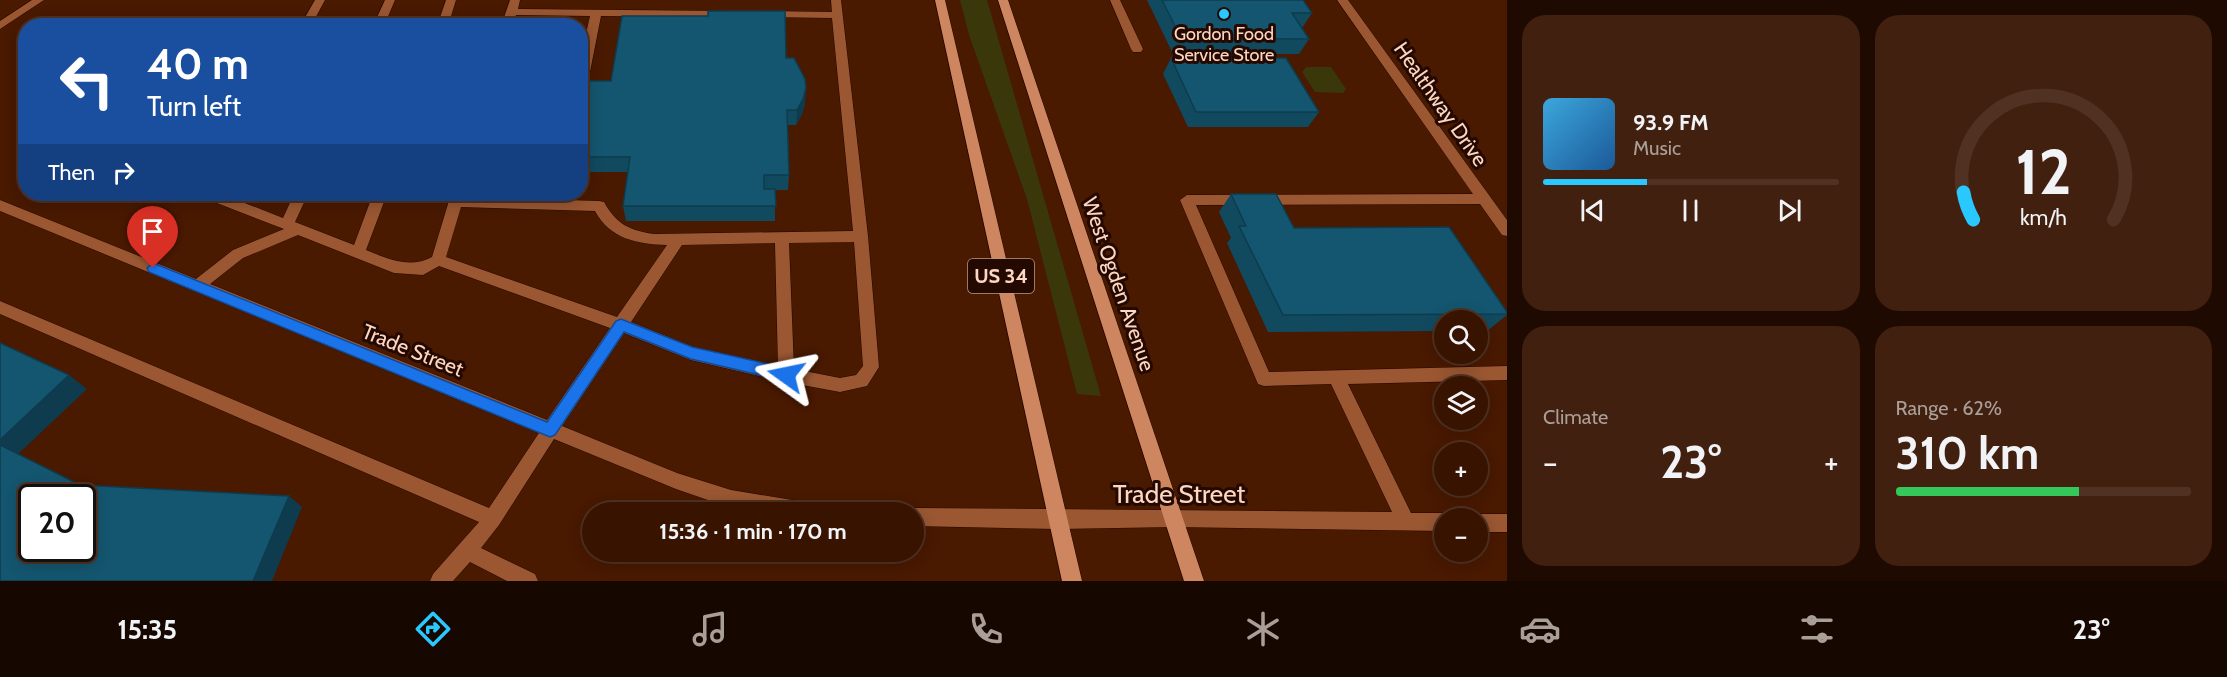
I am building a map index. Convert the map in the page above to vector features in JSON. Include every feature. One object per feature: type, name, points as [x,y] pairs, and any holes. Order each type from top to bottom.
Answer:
[{"type":"main road","name":"US 34","points":[[940,0],[1034,423],[1072,581]]},
{"type":"main road","name":"West Ogden Avenue","points":[[1003,0],[1194,581]]},
{"type":"street","points":[[0,26],[39,0]]},
{"type":"street","points":[[310,18],[320,0]]},
{"type":"street","points":[[382,18],[390,0]]},
{"type":"street","points":[[445,18],[452,0]]},
{"type":"street","points":[[509,18],[515,0]]},
{"type":"street","points":[[1115,0],[1137,49]]},
{"type":"street","name":"Healthway Drive","points":[[1342,0],[1507,231]]},
{"type":"street","points":[[438,260],[621,325],[691,353],[840,385],[861,381],[871,367],[861,236],[837,7],[757,14]]},
{"type":"street","points":[[511,12],[734,14]]},
{"type":"street","points":[[588,52],[596,13]]},
{"type":"street","points":[[1484,199],[1187,200],[1264,379],[1507,373]]},
{"type":"street","points":[[226,201],[394,267],[423,269],[438,260],[456,201]]},
{"type":"street","points":[[293,227],[299,201]]},
{"type":"street","points":[[358,253],[377,201]]},
{"type":"street","points":[[510,201],[599,206],[605,219],[623,232],[642,240],[861,236]]},
{"type":"street","name":"Trade Street","points":[[0,206],[676,482],[730,498],[753,502]]},
{"type":"street","points":[[197,286],[238,254],[293,227]]},
{"type":"street","points":[[782,238],[786,375]]},
{"type":"street","points":[[440,581],[468,552],[493,519],[678,240]]},
{"type":"street","points":[[0,307],[493,519]]},
{"type":"street","points":[[1336,377],[1406,522]]},
{"type":"street","name":"Trade Street","points":[[924,517],[1434,522]]},
{"type":"street","points":[[1488,523],[1507,524]]},
{"type":"street","points":[[468,552],[528,581]]},
{"type":"shaded area","points":[[960,0],[987,0],[1101,396],[1077,394],[1027,199],[969,35]]},
{"type":"shaded area","points":[[1306,67],[1331,67],[1346,89],[1343,93],[1315,92],[1302,72]]},
{"type":"building","name":"Gordon Food Service Store","points":[[1162,0],[1303,0],[1312,13],[1292,13],[1309,39],[1181,38]]},
{"type":"building","points":[[708,11],[785,11],[786,58],[794,58],[805,79],[806,88],[797,110],[787,110],[789,175],[764,175],[764,189],[775,189],[776,206],[623,206],[630,157],[588,157],[588,81],[611,81],[622,16],[708,16]]},
{"type":"building","points":[[1171,58],[1286,58],[1319,112],[1196,112]]},
{"type":"building","points":[[1231,194],[1276,194],[1294,228],[1449,227],[1507,314],[1488,314],[1488,310],[1434,310],[1434,314],[1283,315],[1239,226],[1246,226]]},
{"type":"building","points":[[0,343],[69,375],[0,440]]},
{"type":"building","points":[[0,445],[78,484],[18,484],[18,562],[96,562],[96,486],[289,496],[253,581],[0,581]]},
{"type":"place","name":"Gordon Food Service Store","points":[[1224,14]]},
{"type":"route","points":[[153,268],[550,430],[621,325],[691,353],[786,375]]}]
